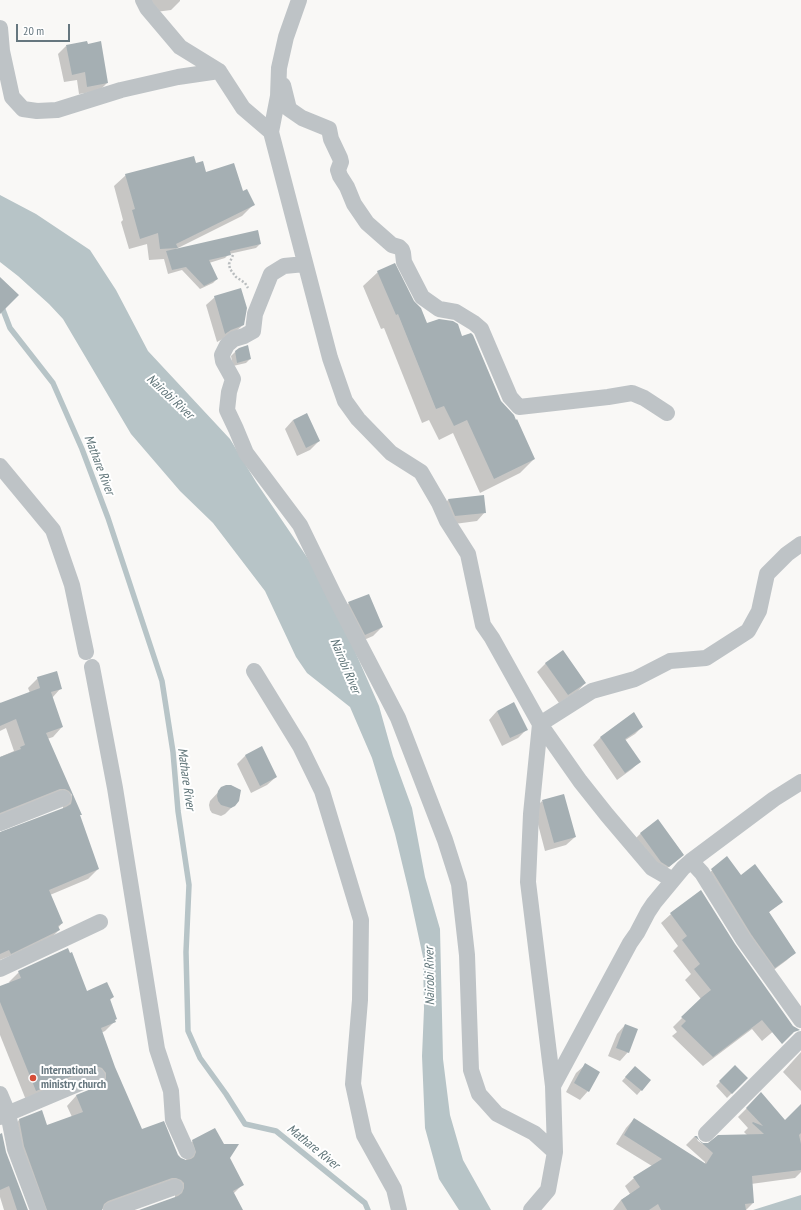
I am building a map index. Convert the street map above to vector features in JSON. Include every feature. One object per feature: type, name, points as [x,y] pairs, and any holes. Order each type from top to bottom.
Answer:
[{"type":"street","points":[[143,0],[146,8],[180,47],[219,71],[243,108],[271,132]]},
{"type":"street","points":[[299,0],[286,37],[279,68],[278,96],[271,132],[330,358],[345,401],[358,419],[391,453],[421,472],[439,503],[447,521],[468,554],[483,625],[492,638],[540,724],[580,781],[652,868],[673,880]]},
{"type":"street","points":[[0,28],[2,51],[12,97],[23,109],[37,111],[57,110],[121,90],[178,77],[219,71]]},
{"type":"street","points":[[279,68],[289,109],[302,118],[329,129],[341,162],[338,170],[340,176],[347,187],[354,204],[367,223],[392,245],[399,247],[402,250],[404,253],[404,262],[422,297],[439,309],[456,312],[481,329],[510,397],[520,408],[608,398],[632,393],[644,398],[667,413]]},
{"type":"street","points":[[305,264],[284,266],[271,274],[255,314],[253,331],[232,340],[227,345],[222,355],[223,361],[233,379],[229,392],[227,410],[246,453],[300,525],[334,595],[398,718],[445,840],[459,884],[467,955],[471,1070],[479,1094],[497,1114],[534,1133],[555,1152]]},
{"type":"street","points":[[0,466],[53,530],[72,585],[86,652]]},
{"type":"street","points":[[540,724],[592,691],[635,679],[670,661],[706,658],[748,631],[759,611],[767,574],[787,554],[801,544]]},
{"type":"street","points":[[92,667],[115,788],[157,1050],[171,1091],[173,1120],[188,1151]]},
{"type":"street","points":[[254,671],[300,746],[322,791],[361,920],[360,1000],[353,1084],[364,1135],[394,1189],[399,1210]]},
{"type":"street","points":[[531,1210],[548,1190],[555,1152],[553,1086],[528,882],[531,814],[540,724]]},
{"type":"street","points":[[553,1086],[604,990],[648,912],[673,880],[683,868],[774,799],[801,782]]},
{"type":"street","points":[[0,823],[63,798]]},
{"type":"street","points":[[691,862],[702,872],[743,939],[801,1020]]},
{"type":"street","points":[[0,969],[100,922]]},
{"type":"street","points":[[706,1134],[801,1039]]},
{"type":"street","points":[[4,1115],[97,1076]]},
{"type":"street","points":[[0,1094],[4,1115],[15,1149],[38,1210]]},
{"type":"street","points":[[111,1210],[175,1187]]},
{"type":"path","points":[[233,255],[229,264],[230,269],[236,277],[245,283],[249,293]]},
{"type":"water","name":"Nairobi River","points":[[0,195],[36,214],[90,250],[116,290],[148,351],[230,439],[256,482],[313,566],[339,615],[379,706],[393,756],[412,808],[425,877],[440,929],[443,1059],[450,1115],[463,1160],[491,1210],[459,1210],[439,1179],[425,1128],[422,1056],[424,1009],[423,957],[395,834],[372,758],[350,707],[307,673],[296,657],[265,591],[213,523],[180,491],[131,434],[63,319],[49,304],[0,262]]},
{"type":"water","points":[[801,1195],[801,1210],[753,1210]]},
{"type":"building","points":[[87,41],[88,44],[101,41],[108,83],[87,87],[85,72],[72,75],[66,45]]},
{"type":"building","points":[[194,156],[196,163],[203,161],[206,172],[234,163],[243,191],[247,189],[255,205],[176,244],[178,248],[160,249],[158,233],[140,239],[132,210],[135,209],[125,174]]},
{"type":"building","points":[[258,230],[261,244],[230,251],[231,255],[209,260],[218,279],[204,286],[186,267],[172,270],[166,251]]},
{"type":"building","points":[[395,263],[414,301],[421,308],[427,323],[439,319],[453,321],[458,324],[462,336],[471,333],[473,335],[501,401],[514,415],[516,420],[517,419],[535,459],[494,479],[467,420],[454,426],[444,406],[436,409],[398,314],[396,315],[377,271]]},
{"type":"building","points":[[0,277],[19,295],[0,314]]},
{"type":"building","points":[[241,288],[247,308],[244,325],[225,334],[214,296]]},
{"type":"building","points":[[248,345],[251,359],[237,363],[235,351]]},
{"type":"building","points":[[307,413],[320,441],[306,448],[293,420]]},
{"type":"building","points":[[484,495],[486,513],[455,516],[448,499]]},
{"type":"building","points":[[369,594],[383,627],[365,635],[348,602]]},
{"type":"building","points":[[563,650],[586,683],[568,695],[545,663]]},
{"type":"building","points":[[57,671],[62,689],[51,692],[63,727],[46,733],[82,815],[80,815],[99,869],[49,890],[63,923],[58,926],[60,930],[11,954],[9,950],[0,954],[0,832],[66,807],[71,804],[72,795],[65,789],[60,789],[0,813],[0,757],[21,749],[20,747],[25,745],[16,719],[0,726],[0,703],[40,688],[37,677]]},
{"type":"building","points":[[514,702],[528,730],[510,738],[497,711]]},
{"type":"building","points":[[634,712],[643,727],[625,739],[641,762],[625,773],[600,737]]},
{"type":"building","points":[[262,746],[277,777],[260,786],[245,755]]},
{"type":"building","points":[[231,785],[241,790],[239,801],[231,808],[221,805],[218,801],[218,791],[221,787]]},
{"type":"building","points":[[564,794],[576,837],[554,843],[542,800]]},
{"type":"building","points":[[658,819],[684,855],[669,867],[661,862],[640,833]]},
{"type":"building","points":[[727,856],[741,875],[755,864],[783,902],[769,912],[796,953],[775,968],[751,934],[711,869]]},
{"type":"building","points":[[701,890],[735,944],[793,1026],[800,1030],[794,1032],[782,1044],[762,1020],[713,1057],[681,1026],[686,1021],[681,1017],[711,990],[694,969],[700,964],[682,940],[687,936],[670,913]]},
{"type":"building","points":[[68,948],[70,953],[72,952],[87,991],[107,982],[114,997],[110,999],[117,1019],[115,1020],[116,1022],[101,1028],[115,1067],[142,1129],[164,1121],[178,1155],[186,1160],[194,1157],[196,1152],[192,1140],[215,1128],[224,1144],[239,1144],[230,1158],[244,1185],[233,1191],[243,1210],[139,1210],[178,1196],[182,1193],[184,1183],[181,1180],[172,1178],[108,1201],[104,1204],[102,1210],[47,1210],[24,1146],[19,1119],[42,1110],[47,1125],[83,1112],[76,1095],[101,1085],[105,1081],[106,1073],[102,1068],[94,1067],[36,1091],[0,1002],[0,986],[21,978],[18,971]]},
{"type":"building","points":[[625,1024],[638,1029],[629,1053],[616,1048]]},
{"type":"building","points":[[585,1063],[600,1072],[589,1092],[574,1083]]},
{"type":"building","points":[[735,1065],[748,1078],[732,1094],[719,1081]]},
{"type":"building","points":[[635,1066],[651,1080],[642,1091],[625,1077]]},
{"type":"building","points":[[761,1092],[785,1120],[801,1104],[801,1133],[799,1135],[801,1144],[801,1170],[752,1176],[754,1203],[745,1204],[746,1210],[661,1210],[658,1204],[649,1210],[627,1210],[621,1200],[640,1187],[633,1177],[662,1159],[624,1135],[634,1118],[706,1164],[713,1153],[694,1136],[697,1136],[703,1143],[708,1143],[718,1135],[764,1134],[752,1123],[753,1122],[763,1126],[746,1108]]},
{"type":"building","points":[[2,1133],[6,1152],[28,1210],[17,1210],[9,1186],[0,1190],[0,1134]]},
{"type":"waterway","name":"Mathare River","points":[[0,302],[10,328],[53,383],[82,449],[108,518],[162,681],[173,752],[178,811],[189,885],[186,952],[188,1031],[200,1058],[226,1094],[245,1124],[276,1131],[365,1203],[368,1210]]},
{"type":"place","name":"International ministry church","points":[[33,1078]]}]
